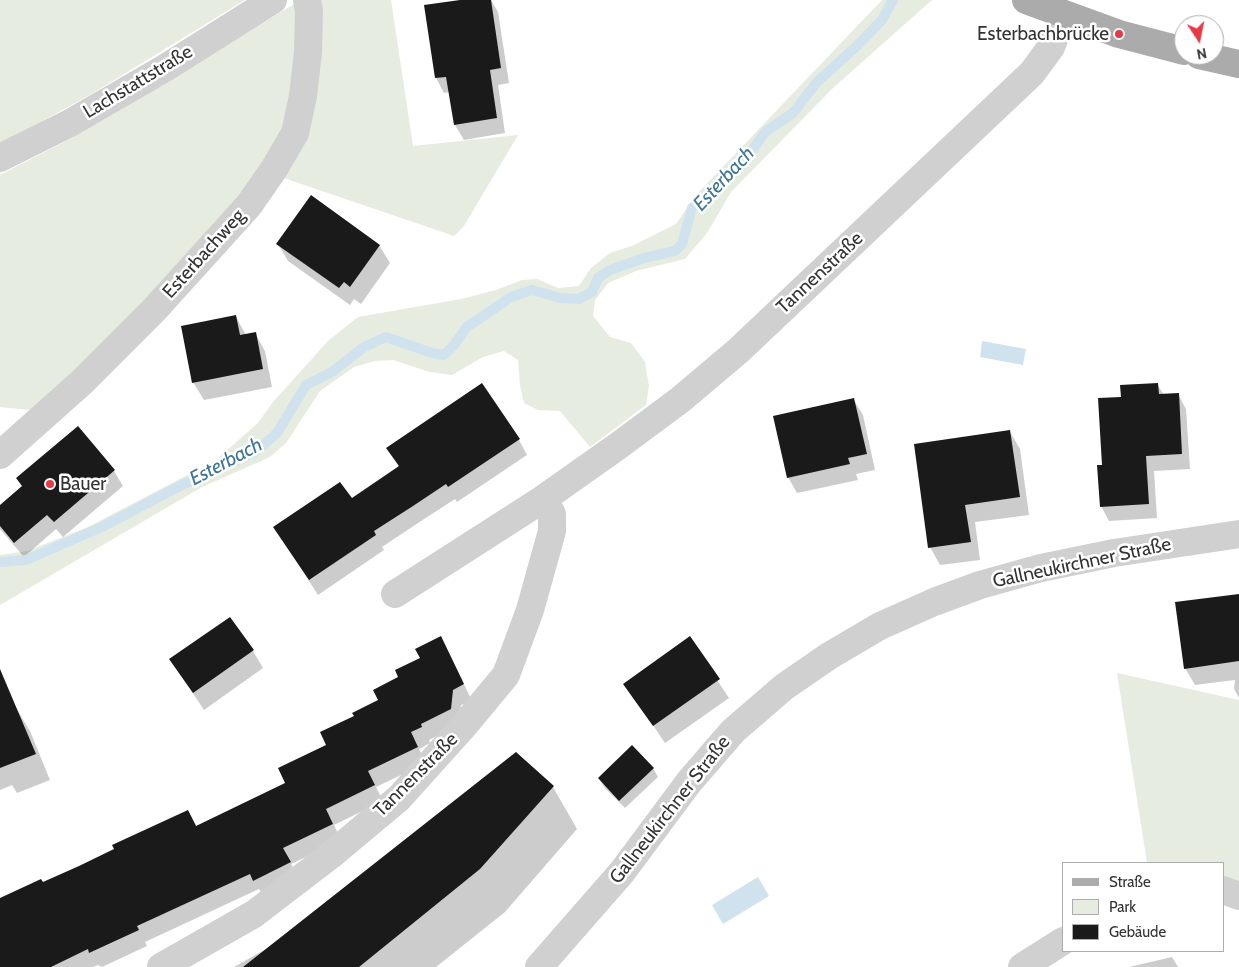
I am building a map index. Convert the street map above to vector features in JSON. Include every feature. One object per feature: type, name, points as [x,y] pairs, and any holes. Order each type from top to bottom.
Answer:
[{"type":"main road","points":[[1026,0],[1120,34],[1174,48]]},
{"type":"main road","points":[[1224,61],[1239,64]]},
{"type":"street","name":"Lachstattstraße","points":[[0,158],[70,123],[165,68],[273,0]]},
{"type":"street","name":"Esterbachweg","points":[[0,455],[82,382],[154,310],[249,205],[274,169],[295,133],[303,96],[308,52],[309,12],[307,0]]},
{"type":"street","name":"Tannenstraße","points":[[395,594],[543,499],[680,400],[738,351],[1032,72],[1051,47],[1064,15]]},
{"type":"street","name":"Tannenstraße","points":[[161,967],[254,914],[331,855],[391,804],[462,728],[506,675],[530,610],[552,531],[552,514],[543,499]]},
{"type":"street","name":"Gallneukirchner Straße","points":[[539,967],[622,872],[688,782],[733,731],[784,687],[829,656],[880,626],[934,602],[980,585],[1041,568],[1114,553],[1239,534]]},
{"type":"street","points":[[1224,890],[1239,896]]},
{"type":"street","points":[[1022,967],[1062,942]]},
{"type":"green space","points":[[0,0],[245,0],[88,96],[0,144]]},
{"type":"green space","points":[[321,0],[391,0],[413,146],[518,135],[464,226],[454,236],[281,177]]},
{"type":"green space","points":[[882,0],[932,0],[833,88],[731,192],[707,233],[685,259],[636,271],[608,283],[595,300],[593,316],[610,337],[631,343],[645,362],[649,386],[646,405],[590,447],[560,411],[538,410],[524,403],[520,386],[518,360],[504,351],[483,357],[452,375],[430,372],[393,360],[375,361],[354,367],[320,391],[286,443],[270,457],[202,487],[0,605],[0,555],[27,551],[88,527],[216,460],[258,423],[273,402],[328,341],[358,317],[461,299],[496,290],[522,280],[537,279],[558,288],[579,286],[591,268],[610,253],[632,246],[676,224],[695,196]]},
{"type":"green space","points":[[296,3],[294,115],[243,199],[40,411],[0,407],[0,175],[70,139]]},
{"type":"green space","points":[[1117,673],[1239,700],[1239,882],[1224,878],[1224,862],[1147,862]]},
{"type":"water","points":[[982,341],[1026,349],[1023,365],[980,357]]},
{"type":"water","points":[[758,877],[769,896],[723,924],[712,905]]},
{"type":"building","points":[[460,0],[491,0],[501,68],[490,70],[497,118],[454,125],[446,77],[435,78],[424,5]]},
{"type":"building","points":[[311,195],[380,245],[350,287],[344,282],[339,288],[276,244]]},
{"type":"building","points":[[236,315],[240,335],[256,332],[263,369],[192,383],[181,326]]},
{"type":"building","points":[[482,383],[520,439],[448,487],[446,484],[374,531],[376,535],[309,580],[273,527],[340,482],[352,498],[399,466],[386,448]]},
{"type":"building","points":[[1158,383],[1159,394],[1179,393],[1182,454],[1146,456],[1149,504],[1100,507],[1097,465],[1102,465],[1098,398],[1121,397],[1120,385]]},
{"type":"building","points":[[854,398],[867,454],[848,458],[850,464],[787,478],[773,416]]},
{"type":"building","points":[[78,426],[115,470],[54,522],[47,515],[14,543],[0,526],[0,505],[22,486],[16,478]]},
{"type":"building","points":[[1010,430],[1020,497],[965,505],[971,542],[928,548],[914,444]]},
{"type":"building","points":[[1239,594],[1239,661],[1184,669],[1175,602]]},
{"type":"building","points":[[230,617],[254,650],[193,693],[169,659]]},
{"type":"building","points":[[441,636],[464,684],[453,690],[451,709],[421,724],[422,727],[411,732],[418,747],[368,771],[375,785],[326,809],[333,824],[283,848],[291,862],[253,881],[250,874],[137,926],[139,930],[89,953],[88,949],[51,967],[0,967],[0,898],[41,879],[43,882],[79,866],[114,849],[112,845],[188,810],[196,826],[285,783],[278,768],[326,745],[320,732],[354,716],[352,713],[378,700],[373,690],[398,677],[395,670],[420,658],[415,649]]},
{"type":"building","points":[[690,636],[720,679],[653,726],[623,684]]},
{"type":"building","points":[[0,669],[36,754],[0,768]]},
{"type":"building","points":[[632,745],[654,768],[619,801],[598,778]]},
{"type":"building","points":[[516,752],[554,786],[480,869],[359,967],[243,967]]},
{"type":"waterway","name":"Esterbach","points":[[0,562],[26,560],[102,527],[180,486],[255,452],[277,433],[306,385],[332,372],[364,347],[386,337],[432,353],[444,355],[467,327],[511,297],[532,290],[560,298],[579,299],[592,292],[598,278],[610,270],[644,258],[675,251],[682,244],[692,208],[741,166],[765,132],[793,113],[817,82],[882,20],[893,0]]},
{"type":"place","name":"Esterbachbrücke","points":[[1119,34]]},
{"type":"place","name":"Bauer","points":[[50,484]]}]
